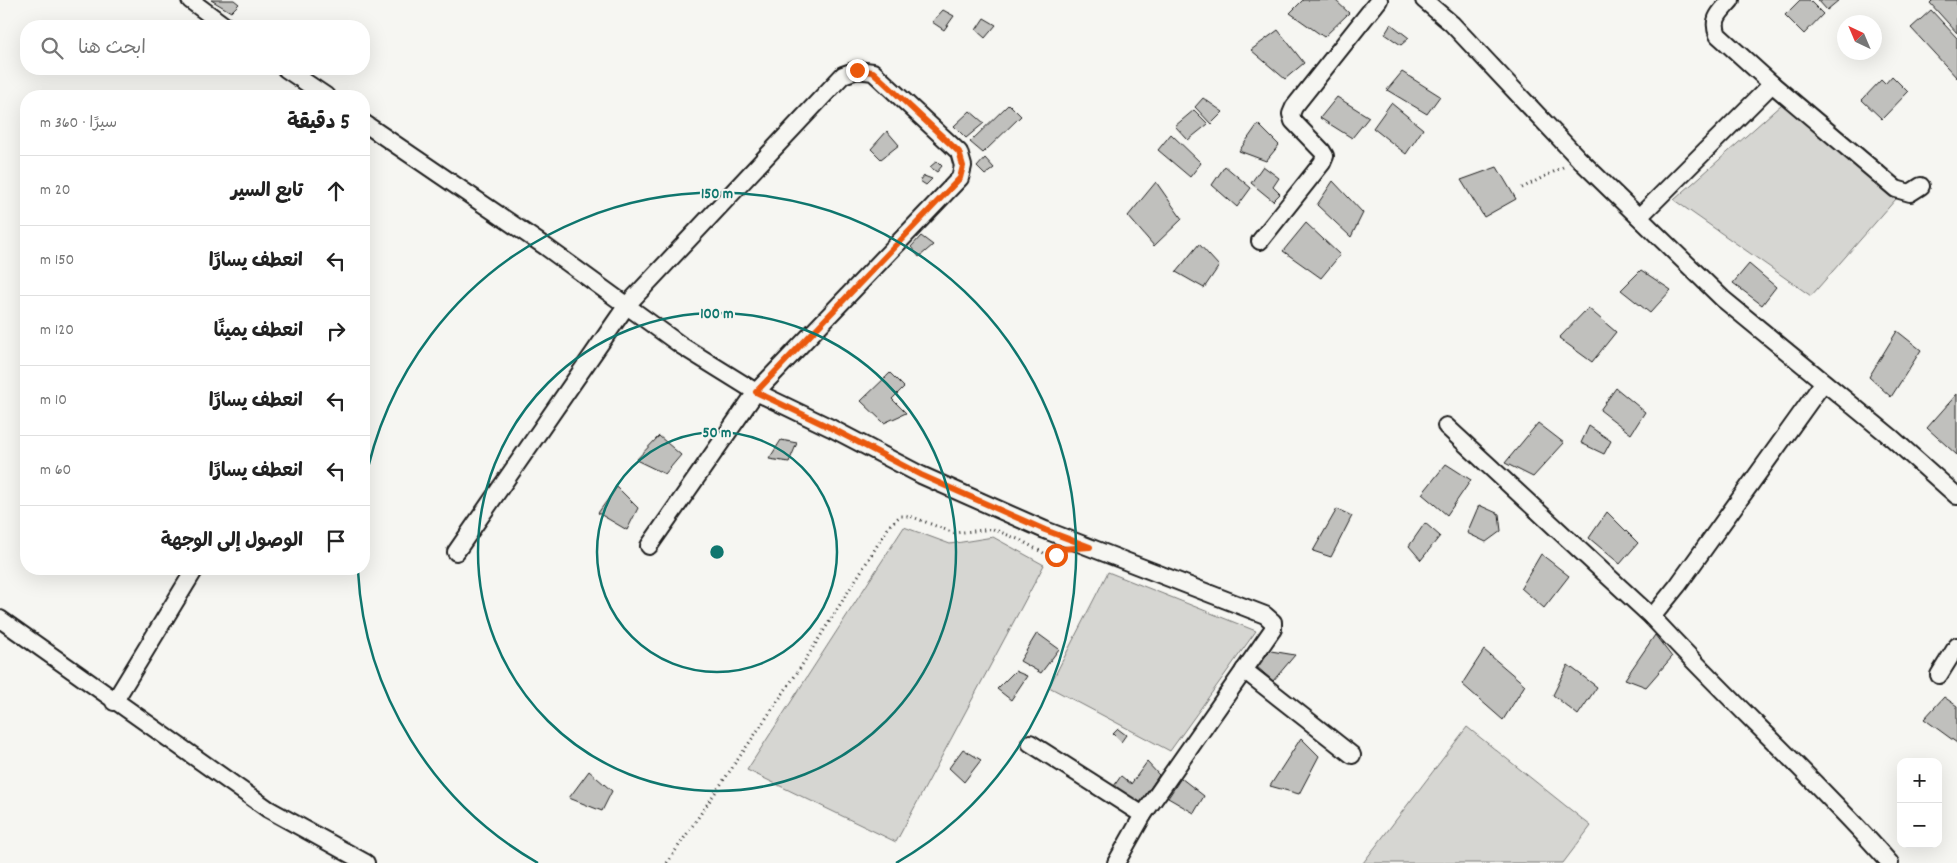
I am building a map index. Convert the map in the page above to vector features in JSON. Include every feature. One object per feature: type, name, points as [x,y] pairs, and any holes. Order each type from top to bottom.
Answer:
[{"type":"street","points":[[190,0],[217,20]]},
{"type":"street","points":[[1260,241],[1322,163],[1325,156],[1293,121],[1291,114],[1294,106],[1379,0]]},
{"type":"street","points":[[1424,0],[1452,24],[1579,159],[1723,299],[1892,438],[1957,496]]},
{"type":"street","points":[[1731,0],[1717,17],[1715,26],[1718,35],[1772,84],[1896,189],[1910,193],[1921,186]]},
{"type":"street","points":[[456,552],[627,305],[843,75],[857,70],[873,72],[959,152],[963,166],[960,178],[756,392],[649,546]]},
{"type":"street","points":[[295,75],[317,90]]},
{"type":"street","points":[[1639,217],[1772,84]]},
{"type":"street","points":[[370,127],[546,247],[682,346],[756,392],[831,428],[921,475],[1045,530],[1265,615],[1272,622],[1273,629],[1143,815],[1116,863]]},
{"type":"street","points":[[1652,616],[1678,585],[1823,383]]},
{"type":"street","points":[[1446,426],[1652,616],[1700,668],[1840,807],[1890,863]]},
{"type":"street","points":[[114,702],[190,575]]},
{"type":"street","points":[[0,619],[114,702],[268,809],[366,863]]},
{"type":"street","points":[[1938,675],[1957,646]]},
{"type":"street","points":[[1244,670],[1352,755]]},
{"type":"street","points":[[1030,742],[1143,815]]},
{"type":"path","points":[[1522,188],[1579,159]]},
{"type":"path","points":[[667,863],[799,670],[890,525],[900,516],[910,516],[954,533],[993,529],[1020,540],[1051,557],[1056,555],[1061,549]]},
{"type":"shaded area","points":[[1782,104],[1896,199],[1811,296],[1674,200]]},
{"type":"shaded area","points":[[904,527],[950,544],[993,537],[1044,565],[896,842],[747,770]]},
{"type":"shaded area","points":[[1108,572],[1256,631],[1170,751],[1049,687]]},
{"type":"shaded area","points":[[1467,727],[1591,826],[1563,863],[1363,863]]},
{"type":"building","points":[[211,0],[234,0],[239,4],[231,12]]},
{"type":"building","points":[[1303,0],[1335,0],[1349,13],[1324,37],[1290,13]]},
{"type":"building","points":[[1800,0],[1809,0],[1823,14],[1804,34],[1785,15]]},
{"type":"building","points":[[1818,0],[1839,0],[1827,10]]},
{"type":"building","points":[[1933,0],[1957,0],[1957,33],[1930,3]]},
{"type":"building","points":[[943,10],[954,16],[944,30],[932,22]]},
{"type":"building","points":[[1931,10],[1957,38],[1957,78],[1911,28]]},
{"type":"building","points":[[984,18],[996,25],[985,38],[976,30]]},
{"type":"building","points":[[1391,24],[1409,38],[1401,45],[1385,34]]},
{"type":"building","points":[[1278,30],[1304,63],[1285,79],[1251,50]]},
{"type":"building","points":[[1402,72],[1440,96],[1427,114],[1387,90]]},
{"type":"building","points":[[1892,76],[1908,92],[1882,119],[1862,100],[1881,80],[1885,84]]},
{"type":"building","points":[[1337,97],[1369,117],[1352,138],[1320,118]]},
{"type":"building","points":[[1203,98],[1223,112],[1211,124],[1195,107]]},
{"type":"building","points":[[1391,103],[1423,129],[1406,154],[1373,128]]},
{"type":"building","points":[[1009,104],[1021,116],[983,153],[970,142]]},
{"type":"building","points":[[1194,110],[1208,124],[1188,140],[1175,126]]},
{"type":"building","points":[[970,111],[984,123],[966,138],[954,126]]},
{"type":"building","points":[[1258,124],[1279,145],[1266,161],[1239,151]]},
{"type":"building","points":[[887,131],[899,145],[881,159],[871,149]]},
{"type":"building","points":[[1171,134],[1201,163],[1190,177],[1158,150]]},
{"type":"building","points":[[985,158],[994,168],[985,175],[977,167]]},
{"type":"building","points":[[937,161],[942,166],[937,172],[930,167]]},
{"type":"building","points":[[1225,166],[1251,188],[1237,207],[1212,185]]},
{"type":"building","points":[[1263,166],[1279,178],[1273,187],[1280,194],[1273,201],[1251,183]]},
{"type":"building","points":[[1497,167],[1516,199],[1484,217],[1461,180]]},
{"type":"building","points":[[924,176],[932,179],[926,185],[920,181]]},
{"type":"building","points":[[1333,181],[1363,213],[1351,237],[1317,205]]},
{"type":"building","points":[[1156,182],[1182,219],[1154,246],[1128,216]]},
{"type":"building","points":[[1306,223],[1340,255],[1321,278],[1283,251]]},
{"type":"building","points":[[921,236],[933,245],[919,257],[911,247]]},
{"type":"building","points":[[1199,244],[1219,266],[1204,288],[1176,272]]},
{"type":"building","points":[[1749,264],[1776,287],[1762,305],[1733,283]]},
{"type":"building","points":[[1641,270],[1671,290],[1650,313],[1621,290]]},
{"type":"building","points":[[1588,308],[1616,332],[1592,362],[1559,338]]},
{"type":"building","points":[[1897,331],[1921,350],[1891,397],[1869,377]]},
{"type":"building","points":[[890,373],[904,387],[892,399],[906,413],[884,423],[861,401]]},
{"type":"building","points":[[1616,388],[1645,412],[1631,434],[1600,410]]},
{"type":"building","points":[[1957,394],[1957,455],[1927,428]]},
{"type":"building","points":[[1538,423],[1564,443],[1533,477],[1505,463]]},
{"type":"building","points":[[1589,426],[1611,441],[1604,454],[1581,443]]},
{"type":"building","points":[[659,436],[681,455],[665,474],[636,460]]},
{"type":"building","points":[[781,440],[797,443],[789,462],[769,459]]},
{"type":"building","points":[[1446,464],[1471,480],[1447,515],[1422,494]]},
{"type":"building","points":[[617,487],[638,508],[627,530],[598,513]]},
{"type":"building","points":[[1479,505],[1499,514],[1501,531],[1486,542],[1467,533]]},
{"type":"building","points":[[1337,509],[1352,516],[1331,557],[1313,551]]},
{"type":"building","points":[[1607,512],[1638,543],[1620,564],[1589,538]]},
{"type":"building","points":[[1425,523],[1440,536],[1421,560],[1409,546]]},
{"type":"building","points":[[1541,554],[1569,576],[1544,608],[1521,588]]},
{"type":"building","points":[[1037,633],[1059,649],[1041,673],[1020,661]]},
{"type":"building","points":[[1655,635],[1672,657],[1646,687],[1625,679]]},
{"type":"building","points":[[1484,650],[1525,685],[1503,720],[1462,684]]},
{"type":"building","points":[[1271,651],[1295,655],[1273,681],[1256,666]]},
{"type":"building","points":[[1568,665],[1597,687],[1578,715],[1553,695]]},
{"type":"building","points":[[1015,671],[1027,676],[1011,700],[997,689]]},
{"type":"building","points":[[1944,697],[1957,706],[1957,743],[1924,719]]},
{"type":"building","points":[[1118,729],[1126,735],[1121,742],[1113,734]]},
{"type":"building","points":[[1301,738],[1319,756],[1299,794],[1270,786]]},
{"type":"building","points":[[963,749],[981,760],[964,782],[949,768]]},
{"type":"building","points":[[1147,762],[1159,775],[1140,804],[1114,786],[1121,776],[1131,784]]},
{"type":"building","points":[[589,771],[612,791],[602,811],[569,798]]},
{"type":"building","points":[[1181,778],[1204,796],[1194,813],[1168,798]]},
{"type":"route","points":[[857,70],[873,72],[959,152],[963,166],[960,178],[756,392],[831,428],[921,475],[1045,530],[1090,547],[1061,549],[1056,555]]}]
